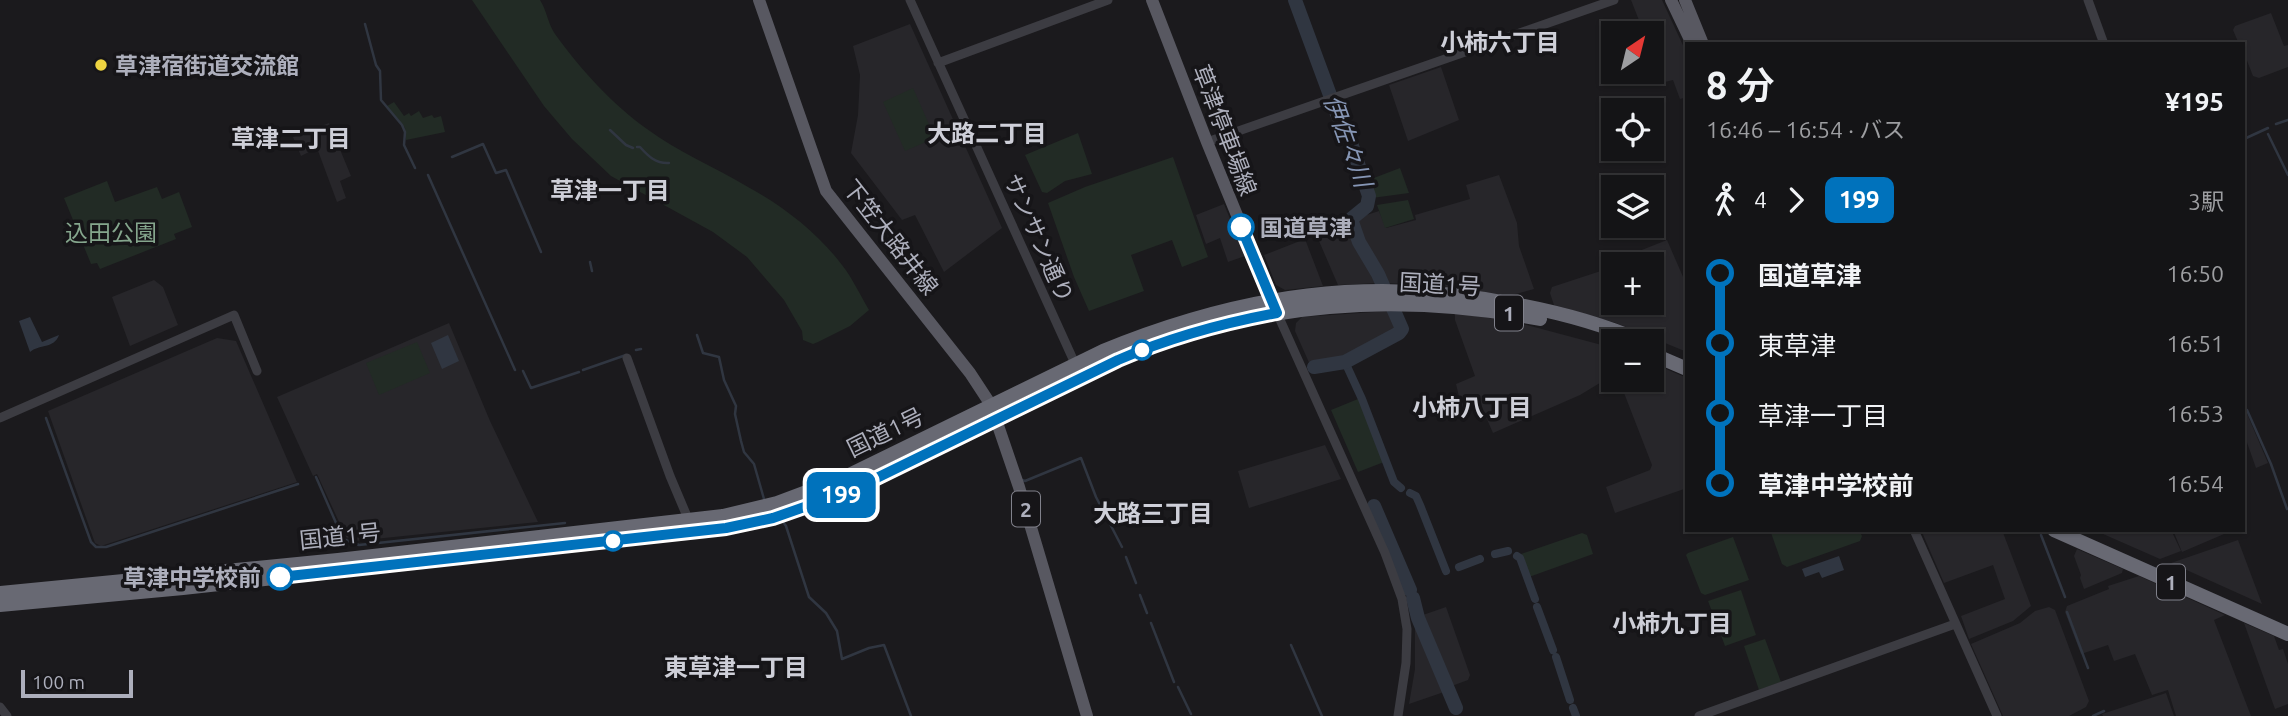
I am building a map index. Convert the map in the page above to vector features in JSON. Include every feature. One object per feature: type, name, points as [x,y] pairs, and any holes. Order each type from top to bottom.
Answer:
[{"type":"highway","name":"国道1号","points":[[1274,307],[1335,291],[1386,290],[1474,296],[1545,310],[1608,329]]},
{"type":"highway","name":"国道1号","points":[[0,605],[183,588],[726,528],[773,518],[850,491],[996,420],[1078,371],[1154,331],[1230,308],[1349,304],[1450,305],[1549,321],[1601,336]]},
{"type":"highway","points":[[1664,351],[1685,360]]},
{"type":"highway","points":[[1664,359],[1685,368]]},
{"type":"highway","name":"国道1号","points":[[0,593],[338,560],[723,516],[800,495],[991,405],[1078,371]]},
{"type":"highway","name":"1","points":[[2058,532],[2288,634]]},
{"type":"highway","name":"1","points":[[2080,532],[2288,624]]},
{"type":"main road","name":"下笠大路井線","points":[[759,0],[826,191],[970,373],[991,405]]},
{"type":"main road","name":"草津停車場線","points":[[1152,0],[1274,307]]},
{"type":"main road","points":[[1671,0],[1691,42]]},
{"type":"main road","points":[[1685,0],[1702,42]]},
{"type":"main road","name":"2","points":[[991,405],[1019,487],[1087,716]]},
{"type":"street","name":"サンサン通り","points":[[910,0],[1078,371]]},
{"type":"street","points":[[939,63],[1108,0]]},
{"type":"street","points":[[1207,142],[1614,0]]},
{"type":"street","points":[[2088,0],[2103,42]]},
{"type":"street","points":[[1274,307],[1385,553],[1402,599],[1407,629],[1406,663],[1398,716]]},
{"type":"street","points":[[0,418],[234,315],[257,371]]},
{"type":"street","points":[[627,358],[689,520]]},
{"type":"street","points":[[1914,532],[1997,716]]},
{"type":"street","points":[[1699,716],[1955,624]]},
{"type":"street","points":[[0,707],[7,716]]},
{"type":"shaded area","points":[[1631,0],[1662,0],[1685,50],[1685,98],[1680,99],[1673,80],[1665,82],[1664,21],[1639,21]]},
{"type":"shaded area","points":[[2271,13],[2284,46],[2288,45],[2288,67],[2259,78],[2253,76],[2245,56],[2245,42],[2238,42],[2233,30],[2235,26]]},
{"type":"shaded area","points":[[910,24],[1002,228],[944,272],[915,215],[902,220],[851,153],[858,115],[860,75],[853,46]]},
{"type":"shaded area","points":[[1441,67],[1459,120],[1408,141],[1389,85]]},
{"type":"shaded area","points":[[329,123],[351,176],[340,181],[346,198],[337,202],[317,148],[301,156],[293,137]]},
{"type":"shaded area","points":[[1499,175],[1517,223],[1519,246],[1534,289],[1508,296],[1461,288],[1409,284],[1404,281],[1404,284],[1384,283],[1363,244],[1354,219],[1379,211],[1386,228],[1416,220],[1415,215],[1470,199],[1466,185]]},
{"type":"shaded area","points":[[1224,204],[1245,256],[1228,262],[1220,238],[1206,244],[1196,215]]},
{"type":"shaded area","points":[[1349,218],[1358,245],[1379,283],[1338,285],[1316,234],[1338,226]]},
{"type":"shaded area","points":[[1305,239],[1323,286],[1285,290],[1276,285],[1264,255]]},
{"type":"shaded area","points":[[1667,240],[1685,281],[1685,351],[1664,343],[1664,329],[1631,329],[1554,305],[1550,293],[1552,287],[1601,271],[1601,315],[1664,315],[1664,252],[1637,252]]},
{"type":"shaded area","points":[[154,280],[163,287],[178,325],[130,346],[112,297]]},
{"type":"shaded area","points":[[1389,311],[1399,331],[1334,362],[1314,364],[1311,367],[1295,331],[1296,323],[1302,317]]},
{"type":"shaded area","points":[[1455,313],[1516,322],[1601,345],[1601,382],[1580,395],[1493,433],[1479,401],[1462,409],[1456,384],[1475,376],[1455,320]]},
{"type":"shaded area","points":[[30,317],[42,342],[59,335],[54,342],[30,352],[19,321]]},
{"type":"shaded area","points":[[449,323],[490,421],[538,522],[355,541],[346,537],[317,474],[313,476],[277,397]]},
{"type":"shaded area","points":[[448,335],[459,361],[442,369],[431,343]]},
{"type":"shaded area","points":[[217,338],[236,341],[297,482],[101,546],[95,543],[48,411]]},
{"type":"shaded area","points":[[1664,368],[1685,377],[1685,489],[1615,513],[1606,487],[1650,470],[1652,465],[1624,392],[1664,392]]},
{"type":"shaded area","points":[[2245,409],[2268,463],[2256,468],[2245,437]]},
{"type":"shaded area","points":[[1325,445],[1341,479],[1249,508],[1238,471]]},
{"type":"shaded area","points":[[1922,532],[2003,532],[2031,606],[2013,621],[1969,639],[1961,616],[2005,599],[1993,565],[1944,583]]},
{"type":"shaded area","points":[[2099,532],[2172,532],[2181,551],[2160,559]]},
{"type":"shaded area","points":[[2174,532],[2224,534],[2182,552]]},
{"type":"shaded area","points":[[2238,540],[2262,604],[2171,563]]},
{"type":"shaded area","points":[[2077,549],[2123,569],[2122,573],[2084,589],[2074,556]]},
{"type":"shaded area","points":[[1839,556],[1844,570],[1822,578],[1819,572],[1805,577],[1802,569]]},
{"type":"shaded area","points":[[2139,576],[2225,615],[2214,620],[2251,716],[2176,716],[2168,690],[2152,695],[2135,654],[2114,661],[2108,645],[2081,654],[2065,612],[2067,606],[2109,589],[2108,586]]},
{"type":"shaded area","points":[[1446,607],[1470,675],[1468,680],[1449,687],[1420,616]]},
{"type":"shaded area","points":[[2049,607],[2055,610],[2089,701],[2086,707],[2069,716],[2003,716],[1971,644],[2020,623],[2035,611]]},
{"type":"shaded area","points":[[2244,623],[2274,636],[2279,650],[2283,649],[2288,664],[2288,704],[2275,709]]},
{"type":"shaded area","points":[[1417,625],[1444,692],[1409,704],[1415,669]]},
{"type":"shaded area","points":[[2166,693],[2174,716],[2102,714]]},
{"type":"green space","points":[[472,0],[540,0],[555,34],[609,97],[659,137],[761,194],[799,221],[842,265],[869,310],[850,326],[818,342],[813,344],[803,340],[802,331],[784,300],[747,257],[713,232],[611,176],[572,139],[544,106]]},
{"type":"green space","points":[[913,88],[935,138],[905,151],[883,102]]},
{"type":"green space","points":[[394,102],[404,116],[409,113],[411,116],[419,111],[423,118],[441,116],[445,132],[406,140],[405,128],[387,106]]},
{"type":"green space","points":[[1078,133],[1092,174],[1065,181],[1047,193],[1042,192],[1025,155]]},
{"type":"green space","points":[[1173,157],[1208,257],[1182,267],[1172,240],[1131,255],[1144,291],[1089,311],[1048,203],[1085,187]]},
{"type":"green space","points":[[1400,168],[1409,193],[1372,198],[1366,181]]},
{"type":"green space","name":"込田公園","points":[[107,181],[115,202],[157,187],[162,199],[179,192],[192,227],[174,234],[176,239],[100,269],[97,263],[91,264],[64,198]]},
{"type":"green space","points":[[1408,200],[1414,219],[1385,228],[1377,205]]},
{"type":"green space","points":[[417,342],[430,373],[379,395],[366,363]]},
{"type":"green space","points":[[1361,400],[1384,462],[1358,472],[1331,410]]},
{"type":"green space","points":[[1771,532],[1860,532],[1862,536],[1860,541],[1787,567],[1782,564]]},
{"type":"green space","points":[[1582,533],[1587,535],[1593,554],[1529,577],[1521,554]]},
{"type":"green space","points":[[1733,537],[1749,580],[1705,595],[1701,593],[1686,555]]},
{"type":"green space","points":[[1741,590],[1756,635],[1725,646],[1708,601]]},
{"type":"green space","points":[[1765,639],[1781,682],[1759,690],[1744,646]]},
{"type":"waterway","name":"伊佐々川","points":[[1295,0],[1369,196],[1367,206],[1351,219],[1359,242],[1378,274],[1402,329],[1345,362],[1314,367]]},
{"type":"waterway","points":[[365,24],[380,71],[381,100],[402,125],[405,132],[404,145],[415,168]]},
{"type":"waterway","points":[[2276,124],[2288,120]]},
{"type":"waterway","points":[[2245,139],[2268,128]]},
{"type":"waterway","points":[[610,130],[633,148]]},
{"type":"waterway","points":[[2268,134],[2288,175]]},
{"type":"waterway","points":[[452,157],[483,144],[496,173],[506,170],[541,252]]},
{"type":"waterway","points":[[637,147],[656,161],[669,163]]},
{"type":"waterway","points":[[428,175],[515,370]]},
{"type":"waterway","points":[[590,262],[592,271]]},
{"type":"waterway","points":[[697,335],[703,353],[719,357],[724,380],[736,406],[735,414],[744,452],[754,464],[764,499]]},
{"type":"waterway","points":[[636,350],[641,349]]},
{"type":"waterway","points":[[583,370],[626,355]]},
{"type":"waterway","name":"伊佐々川","points":[[1345,362],[1394,482],[1401,488]]},
{"type":"waterway","points":[[523,371],[531,388],[579,372]]},
{"type":"waterway","points":[[2247,410],[2287,509]]},
{"type":"waterway","points":[[46,418],[91,542],[96,547],[106,547],[298,484]]},
{"type":"waterway","points":[[1022,480],[1081,458],[1096,497],[1122,547]]},
{"type":"waterway","points":[[316,477],[343,539],[359,545],[565,523]]},
{"type":"waterway","name":"伊佐々川","points":[[1410,493],[1416,496],[1446,571]]},
{"type":"waterway","name":"伊佐々川","points":[[1374,506],[1410,590]]},
{"type":"waterway","points":[[781,519],[786,526],[809,597],[826,613],[837,631],[842,659],[884,645],[911,716]]},
{"type":"waterway","points":[[2041,535],[2065,597]]},
{"type":"waterway","name":"伊佐々川","points":[[1495,554],[1508,551]]},
{"type":"waterway","name":"伊佐々川","points":[[1517,556],[1535,599]]},
{"type":"waterway","points":[[1126,557],[1136,583]]},
{"type":"waterway","name":"伊佐々川","points":[[1459,567],[1480,559]]},
{"type":"waterway","points":[[1140,595],[1147,613]]},
{"type":"waterway","name":"伊佐々川","points":[[1413,598],[1418,618],[1456,708]]},
{"type":"waterway","name":"伊佐々川","points":[[1537,607],[1553,650]]},
{"type":"waterway","points":[[2067,612],[2088,668]]},
{"type":"waterway","points":[[1151,623],[1174,682]]},
{"type":"waterway","points":[[1291,645],[1322,716]]},
{"type":"waterway","name":"伊佐々川","points":[[1556,657],[1570,700]]},
{"type":"waterway","points":[[1178,687],[1191,714]]},
{"type":"waterway","name":"伊佐々川","points":[[1573,708],[1576,716]]},
{"type":"waterway","points":[[2093,716],[2104,711]]},
{"type":"bus line","name":"199","points":[[280,577],[726,528],[773,518],[824,502],[882,477],[1147,347],[1277,313],[1241,227]]},
{"type":"place","name":"草津宿街道交流館","points":[[101,65]]},
{"type":"place","name":"国道草津","points":[[1241,227]]},
{"type":"place","name":"草津中学校前","points":[[280,577]]},
{"type":"district","name":"小柿六丁目","points":[[1500,42]]},
{"type":"district","name":"大路二丁目","points":[[987,133]]},
{"type":"district","name":"草津二丁目","points":[[291,138]]},
{"type":"district","name":"草津一丁目","points":[[610,190]]},
{"type":"district","name":"小柿八丁目","points":[[1472,407]]},
{"type":"district","name":"大路三丁目","points":[[1153,513]]},
{"type":"district","name":"小柿九丁目","points":[[1672,623]]},
{"type":"district","name":"東草津一丁目","points":[[736,667]]}]
